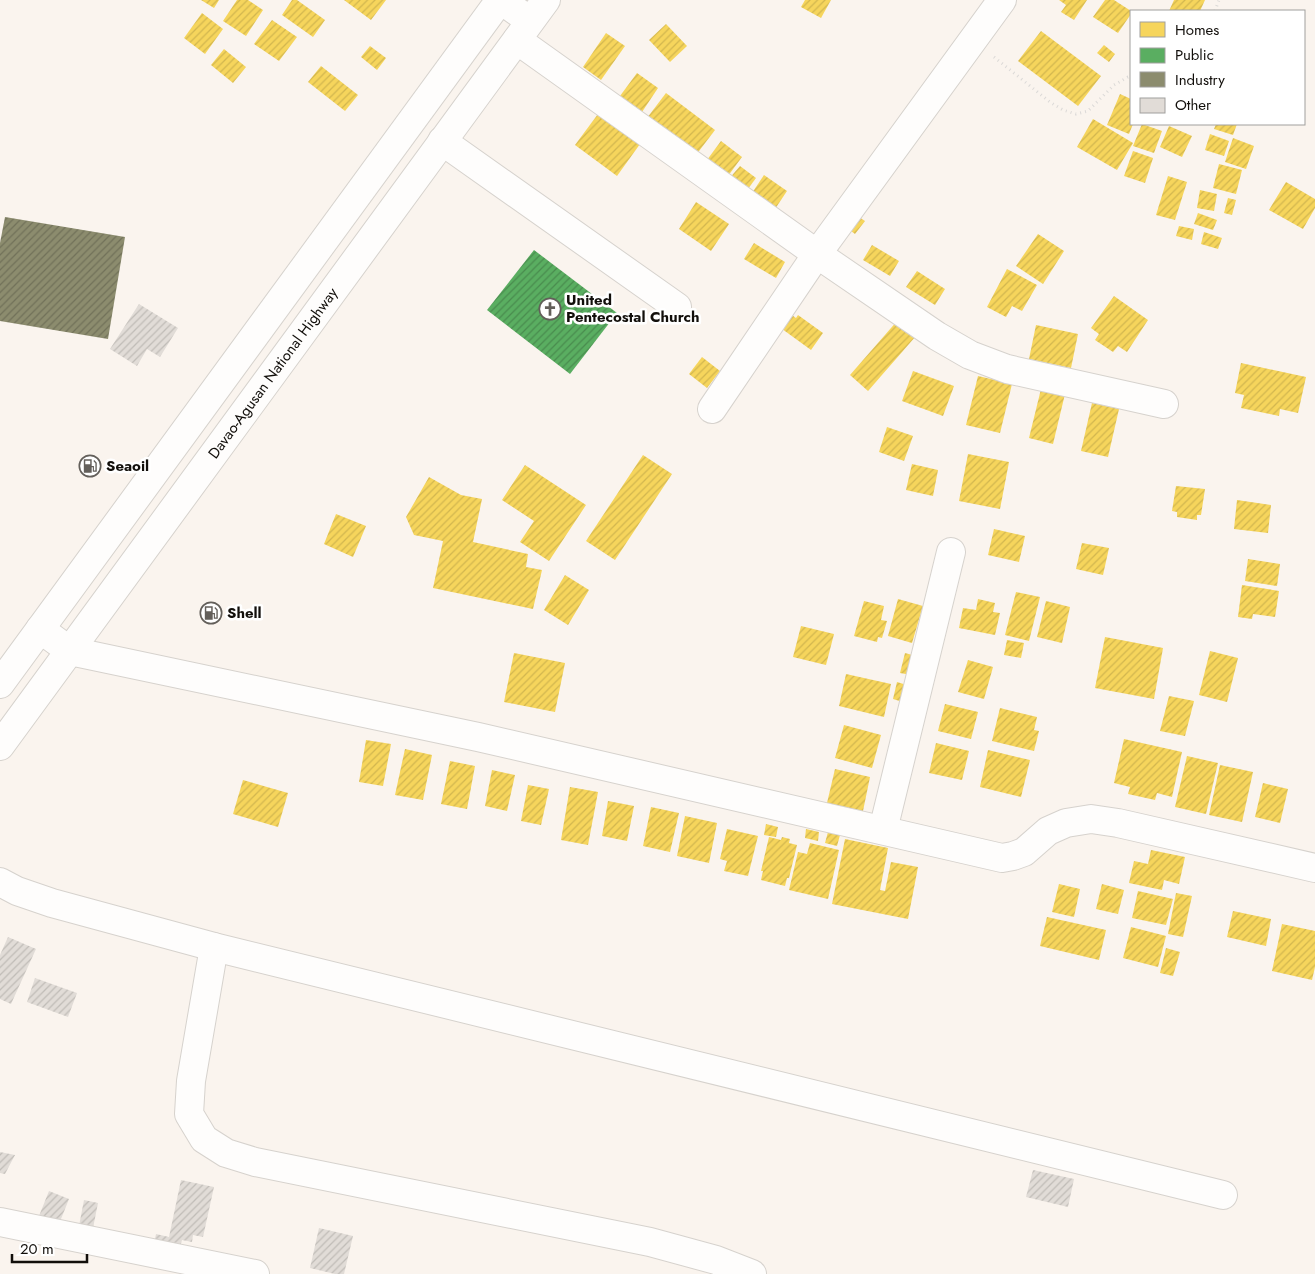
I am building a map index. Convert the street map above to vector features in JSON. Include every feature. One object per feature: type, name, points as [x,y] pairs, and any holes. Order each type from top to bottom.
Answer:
[{"type":"main road","points":[[0,684],[501,0],[531,20],[817,254],[937,336],[970,355],[1007,369],[1164,404]]},
{"type":"main road","points":[[712,410],[817,254],[1002,0]]},
{"type":"main road","name":"Davao-Agusan National Highway","points":[[0,746],[531,20]]},
{"type":"main road","points":[[442,141],[676,307]]},
{"type":"main road","points":[[883,830],[951,552]]},
{"type":"main road","points":[[40,629],[70,651],[478,737],[1002,858],[1024,852],[1048,830],[1066,823],[1091,819],[1118,823],[1315,868]]},
{"type":"main road","points":[[0,882],[17,891],[52,903],[214,947],[1223,1194]]},
{"type":"main road","points":[[214,947],[191,1081],[189,1114],[204,1138],[226,1153],[255,1162],[650,1242],[716,1260],[752,1274]]},
{"type":"main road","points":[[0,1222],[255,1274]]},
{"type":"path","points":[[973,40],[1050,102],[1063,110],[1076,114],[1088,111],[1114,85],[1130,77]]},
{"type":"building: Homes","points":[[201,0],[219,0],[214,8]]},
{"type":"building: Homes","points":[[237,0],[248,0],[263,10],[246,36],[223,21]]},
{"type":"building: Homes","points":[[292,0],[297,0],[325,20],[313,37],[282,15]]},
{"type":"building: Homes","points":[[344,0],[386,0],[371,20]]},
{"type":"building: Homes","points":[[805,0],[831,0],[821,18],[801,7]]},
{"type":"building: Homes","points":[[1059,0],[1087,0],[1074,20],[1061,12],[1066,5]]},
{"type":"building: Homes","points":[[1105,0],[1114,0],[1130,10],[1130,15],[1118,33],[1093,17]]},
{"type":"building: Homes","points":[[1174,0],[1205,0],[1200,10],[1169,10]]},
{"type":"building: Homes","points":[[202,13],[223,29],[205,54],[184,38]]},
{"type":"building: Homes","points":[[272,20],[297,37],[279,61],[254,44]]},
{"type":"building: Homes","points":[[666,24],[687,46],[670,62],[649,40]]},
{"type":"building: Homes","points":[[1041,31],[1101,76],[1078,106],[1018,61]]},
{"type":"building: Homes","points":[[606,33],[625,46],[601,80],[583,67]]},
{"type":"building: Homes","points":[[1104,45],[1115,54],[1109,62],[1097,53]]},
{"type":"building: Homes","points":[[370,46],[386,58],[377,70],[361,57]]},
{"type":"building: Homes","points":[[224,49],[246,67],[233,83],[211,65]]},
{"type":"building: Homes","points":[[321,66],[358,95],[345,111],[308,82]]},
{"type":"building: Homes","points":[[637,73],[658,88],[642,112],[620,96]]},
{"type":"building: Homes","points":[[666,93],[715,130],[696,155],[647,118]]},
{"type":"building: Homes","points":[[1120,94],[1130,99],[1130,125],[1133,125],[1129,134],[1107,125]]},
{"type":"building: Homes","points":[[598,114],[640,144],[617,176],[575,145]]},
{"type":"building: Homes","points":[[1093,119],[1133,143],[1117,170],[1077,147]]},
{"type":"building: Homes","points":[[1142,125],[1162,131],[1154,153],[1133,146]]},
{"type":"building: Homes","points":[[1216,125],[1237,125],[1233,135],[1214,129]]},
{"type":"building: Homes","points":[[1169,126],[1192,136],[1182,157],[1160,147]]},
{"type":"building: Homes","points":[[1210,134],[1229,141],[1224,156],[1205,150]]},
{"type":"building: Homes","points":[[1233,138],[1254,146],[1246,169],[1225,162]]},
{"type":"building: Homes","points":[[721,141],[742,157],[728,176],[707,160]]},
{"type":"building: Homes","points":[[1133,151],[1153,158],[1145,183],[1124,176]]},
{"type":"building: Homes","points":[[1219,164],[1242,170],[1236,194],[1213,188]]},
{"type":"building: Homes","points":[[740,166],[756,178],[745,193],[728,180]]},
{"type":"building: Homes","points":[[764,175],[787,191],[775,209],[752,193]]},
{"type":"building: Homes","points":[[1168,176],[1187,182],[1175,220],[1156,215]]},
{"type":"building: Homes","points":[[1286,182],[1315,199],[1315,208],[1303,229],[1269,210]]},
{"type":"building: Homes","points":[[1200,190],[1217,194],[1214,211],[1197,208]]},
{"type":"building: Homes","points":[[1228,198],[1236,200],[1232,215],[1224,213]]},
{"type":"building: Homes","points":[[696,202],[729,224],[711,251],[679,229]]},
{"type":"building: Homes","points":[[1198,213],[1217,220],[1213,230],[1194,224]]},
{"type":"building: Homes","points":[[856,215],[865,221],[855,234],[847,228]]},
{"type":"building: Homes","points":[[1179,226],[1194,229],[1192,240],[1176,236]]},
{"type":"building: Homes","points":[[1204,232],[1222,238],[1218,249],[1201,244]]},
{"type":"building: Homes","points":[[1038,234],[1064,251],[1043,284],[1016,266]]},
{"type":"building: Homes","points":[[754,243],[785,262],[776,278],[744,259]]},
{"type":"building: Homes","points":[[872,245],[899,261],[890,276],[863,260]]},
{"type":"building: Homes","points":[[1007,269],[1037,285],[1022,311],[1012,306],[1006,317],[987,307]]},
{"type":"building: Homes","points":[[917,271],[945,289],[935,305],[906,287]]},
{"type":"building: Homes","points":[[1114,296],[1148,320],[1127,352],[1118,346],[1113,352],[1095,340],[1099,334],[1091,328]]},
{"type":"building: Homes","points":[[789,313],[796,318],[798,315],[823,333],[811,350],[778,326]]},
{"type":"building: Homes","points":[[898,320],[916,336],[868,391],[850,375]]},
{"type":"building: Homes","points":[[1036,325],[1078,334],[1071,368],[1029,359]]},
{"type":"building: Homes","points":[[702,357],[720,371],[707,388],[689,374]]},
{"type":"building: Homes","points":[[1241,363],[1306,377],[1298,413],[1280,409],[1279,416],[1241,408],[1244,395],[1235,393]]},
{"type":"building: Homes","points":[[913,371],[954,386],[943,416],[902,401]]},
{"type":"building: Homes","points":[[978,376],[1012,384],[1000,433],[966,425]]},
{"type":"building: Homes","points":[[1041,389],[1065,394],[1053,444],[1029,438]]},
{"type":"building: Homes","points":[[1092,403],[1119,409],[1108,457],[1081,451]]},
{"type":"building: Homes","points":[[887,427],[913,436],[904,461],[879,452]]},
{"type":"building: Homes","points":[[968,454],[1009,462],[1000,509],[959,501]]},
{"type":"building: Homes","points":[[643,455],[672,474],[615,560],[586,541]]},
{"type":"building: Homes","points":[[912,464],[938,470],[933,496],[906,490]]},
{"type":"building: Homes","points":[[525,465],[586,505],[549,561],[520,542],[534,521],[502,500]]},
{"type":"building: Homes","points":[[429,477],[461,495],[482,499],[473,542],[528,554],[526,567],[542,570],[533,609],[433,588],[443,541],[414,535],[406,517]]},
{"type":"building: Homes","points":[[1176,486],[1205,489],[1201,515],[1197,515],[1197,520],[1177,517],[1177,512],[1172,511]]},
{"type":"building: Homes","points":[[1237,500],[1271,505],[1268,533],[1234,529]]},
{"type":"building: Homes","points":[[336,514],[366,526],[353,557],[324,544]]},
{"type":"building: Homes","points":[[994,529],[1025,536],[1019,562],[988,555]]},
{"type":"building: Homes","points":[[1082,543],[1109,548],[1103,575],[1076,569]]},
{"type":"building: Homes","points":[[1248,559],[1280,564],[1277,586],[1245,581]]},
{"type":"building: Homes","points":[[565,575],[589,590],[568,625],[544,610]]},
{"type":"building: Homes","points":[[1242,585],[1279,591],[1275,617],[1253,614],[1252,619],[1238,617]]},
{"type":"building: Homes","points":[[1016,592],[1040,597],[1029,641],[1005,635]]},
{"type":"building: Homes","points":[[898,599],[923,606],[912,643],[888,636]]},
{"type":"building: Homes","points":[[978,599],[995,603],[993,612],[1000,613],[995,635],[959,628],[963,608],[976,610]]},
{"type":"building: Homes","points":[[864,601],[884,606],[881,620],[887,621],[882,638],[878,637],[877,642],[854,636]]},
{"type":"building: Homes","points":[[1046,601],[1070,607],[1062,643],[1037,637]]},
{"type":"building: Homes","points":[[801,626],[834,634],[826,665],[793,657]]},
{"type":"building: Homes","points":[[1105,637],[1163,648],[1154,699],[1095,688]]},
{"type":"building: Homes","points":[[1007,640],[1024,643],[1021,658],[1004,655]]},
{"type":"building: Homes","points":[[1210,651],[1238,658],[1227,702],[1199,695]]},
{"type":"building: Homes","points":[[514,653],[565,663],[555,712],[504,702]]},
{"type":"building: Homes","points":[[905,653],[916,656],[911,675],[900,673]]},
{"type":"building: Homes","points":[[968,660],[993,667],[984,699],[958,692]]},
{"type":"building: Homes","points":[[846,674],[891,684],[884,717],[839,706]]},
{"type":"building: Homes","points":[[897,682],[910,686],[906,703],[893,699]]},
{"type":"building: Homes","points":[[1169,696],[1194,701],[1185,736],[1160,731]]},
{"type":"building: Homes","points":[[945,704],[978,712],[971,739],[938,731]]},
{"type":"building: Homes","points":[[1000,708],[1037,717],[1034,730],[1039,731],[1034,751],[992,741]]},
{"type":"building: Homes","points":[[844,725],[881,735],[872,768],[835,758]]},
{"type":"building: Homes","points":[[1124,739],[1182,752],[1172,797],[1157,793],[1155,800],[1128,794],[1130,787],[1114,783]]},
{"type":"building: Homes","points":[[366,740],[391,744],[383,786],[359,782]]},
{"type":"building: Homes","points":[[936,743],[969,751],[962,780],[929,773]]},
{"type":"building: Homes","points":[[405,749],[432,755],[423,800],[395,795]]},
{"type":"building: Homes","points":[[988,750],[1030,760],[1021,797],[980,787]]},
{"type":"building: Homes","points":[[1187,756],[1218,763],[1206,814],[1175,807]]},
{"type":"building: Homes","points":[[450,761],[475,766],[467,809],[441,804]]},
{"type":"building: Homes","points":[[1220,765],[1253,772],[1242,822],[1209,815]]},
{"type":"building: Homes","points":[[835,769],[870,777],[863,811],[827,803]]},
{"type":"building: Homes","points":[[492,770],[515,775],[507,811],[485,806]]},
{"type":"building: Homes","points":[[243,780],[288,793],[278,827],[233,814]]},
{"type":"building: Homes","points":[[1263,783],[1288,789],[1280,823],[1255,817]]},
{"type":"building: Homes","points":[[528,785],[549,789],[541,825],[521,821]]},
{"type":"building: Homes","points":[[570,787],[598,792],[588,845],[561,840]]},
{"type":"building: Homes","points":[[608,801],[634,806],[627,841],[602,836]]},
{"type":"building: Homes","points":[[651,807],[679,813],[670,852],[643,846]]},
{"type":"building: Homes","points":[[685,816],[717,823],[709,863],[677,856]]},
{"type":"building: Homes","points":[[766,824],[778,827],[776,837],[764,835]]},
{"type":"building: Homes","points":[[727,829],[758,836],[748,876],[724,871],[727,861],[720,859]]},
{"type":"building: Homes","points":[[806,829],[819,832],[818,841],[805,838]]},
{"type":"building: Homes","points":[[828,832],[840,835],[837,846],[825,843]]},
{"type":"building: Homes","points":[[769,837],[781,840],[782,837],[790,839],[789,843],[797,845],[789,878],[787,878],[785,886],[761,880],[763,871],[761,871]]},
{"type":"building: Homes","points":[[845,839],[888,848],[880,890],[885,891],[891,862],[918,867],[908,919],[832,904]]},
{"type":"building: Homes","points":[[810,843],[839,850],[828,899],[789,890],[798,852],[807,854]]},
{"type":"building: Homes","points":[[1151,850],[1185,857],[1179,884],[1164,880],[1162,890],[1129,883],[1134,861],[1148,864]]},
{"type":"building: Homes","points":[[1059,884],[1080,889],[1074,917],[1052,912]]},
{"type":"building: Homes","points":[[1102,884],[1124,890],[1118,914],[1096,909]]},
{"type":"building: Homes","points":[[1138,891],[1173,899],[1166,925],[1132,918]]},
{"type":"building: Homes","points":[[1176,893],[1192,896],[1183,937],[1168,934]]},
{"type":"building: Homes","points":[[1233,911],[1271,919],[1266,946],[1227,937]]},
{"type":"building: Homes","points":[[1047,917],[1106,930],[1099,960],[1040,946]]},
{"type":"building: Homes","points":[[1282,924],[1315,931],[1315,967],[1312,980],[1272,971]]},
{"type":"building: Homes","points":[[1131,927],[1166,936],[1158,967],[1123,958]]},
{"type":"building: Homes","points":[[1166,948],[1180,952],[1173,976],[1160,973]]},
{"type":"building: Public","points":[[534,250],[617,313],[570,374],[487,310]]},
{"type":"building: Industry","points":[[5,217],[125,237],[108,339],[0,321],[0,243]]},
{"type":"building: Other","points":[[139,304],[178,328],[160,357],[147,349],[137,366],[110,349]]},
{"type":"building: Other","points":[[8,937],[36,949],[11,1004],[0,999],[0,955]]},
{"type":"building: Other","points":[[35,978],[77,993],[68,1017],[27,1002]]},
{"type":"building: Other","points":[[0,1152],[15,1155],[5,1174],[0,1173]]},
{"type":"building: Other","points":[[1033,1170],[1074,1179],[1068,1207],[1026,1197]]},
{"type":"building: Other","points":[[181,1180],[214,1187],[203,1237],[193,1235],[192,1242],[182,1240],[178,1254],[153,1249],[156,1234],[169,1237]]},
{"type":"building: Other","points":[[49,1191],[69,1199],[59,1224],[39,1216]]},
{"type":"building: Other","points":[[84,1200],[98,1203],[93,1228],[79,1226]]},
{"type":"building: Other","points":[[319,1228],[353,1236],[344,1274],[335,1274],[310,1268]]},
{"type":"place","name":"United Pentecostal Church","points":[[550,309]]},
{"type":"place","name":"Seaoil","points":[[90,466]]},
{"type":"place","name":"Shell","points":[[211,613]]}]
